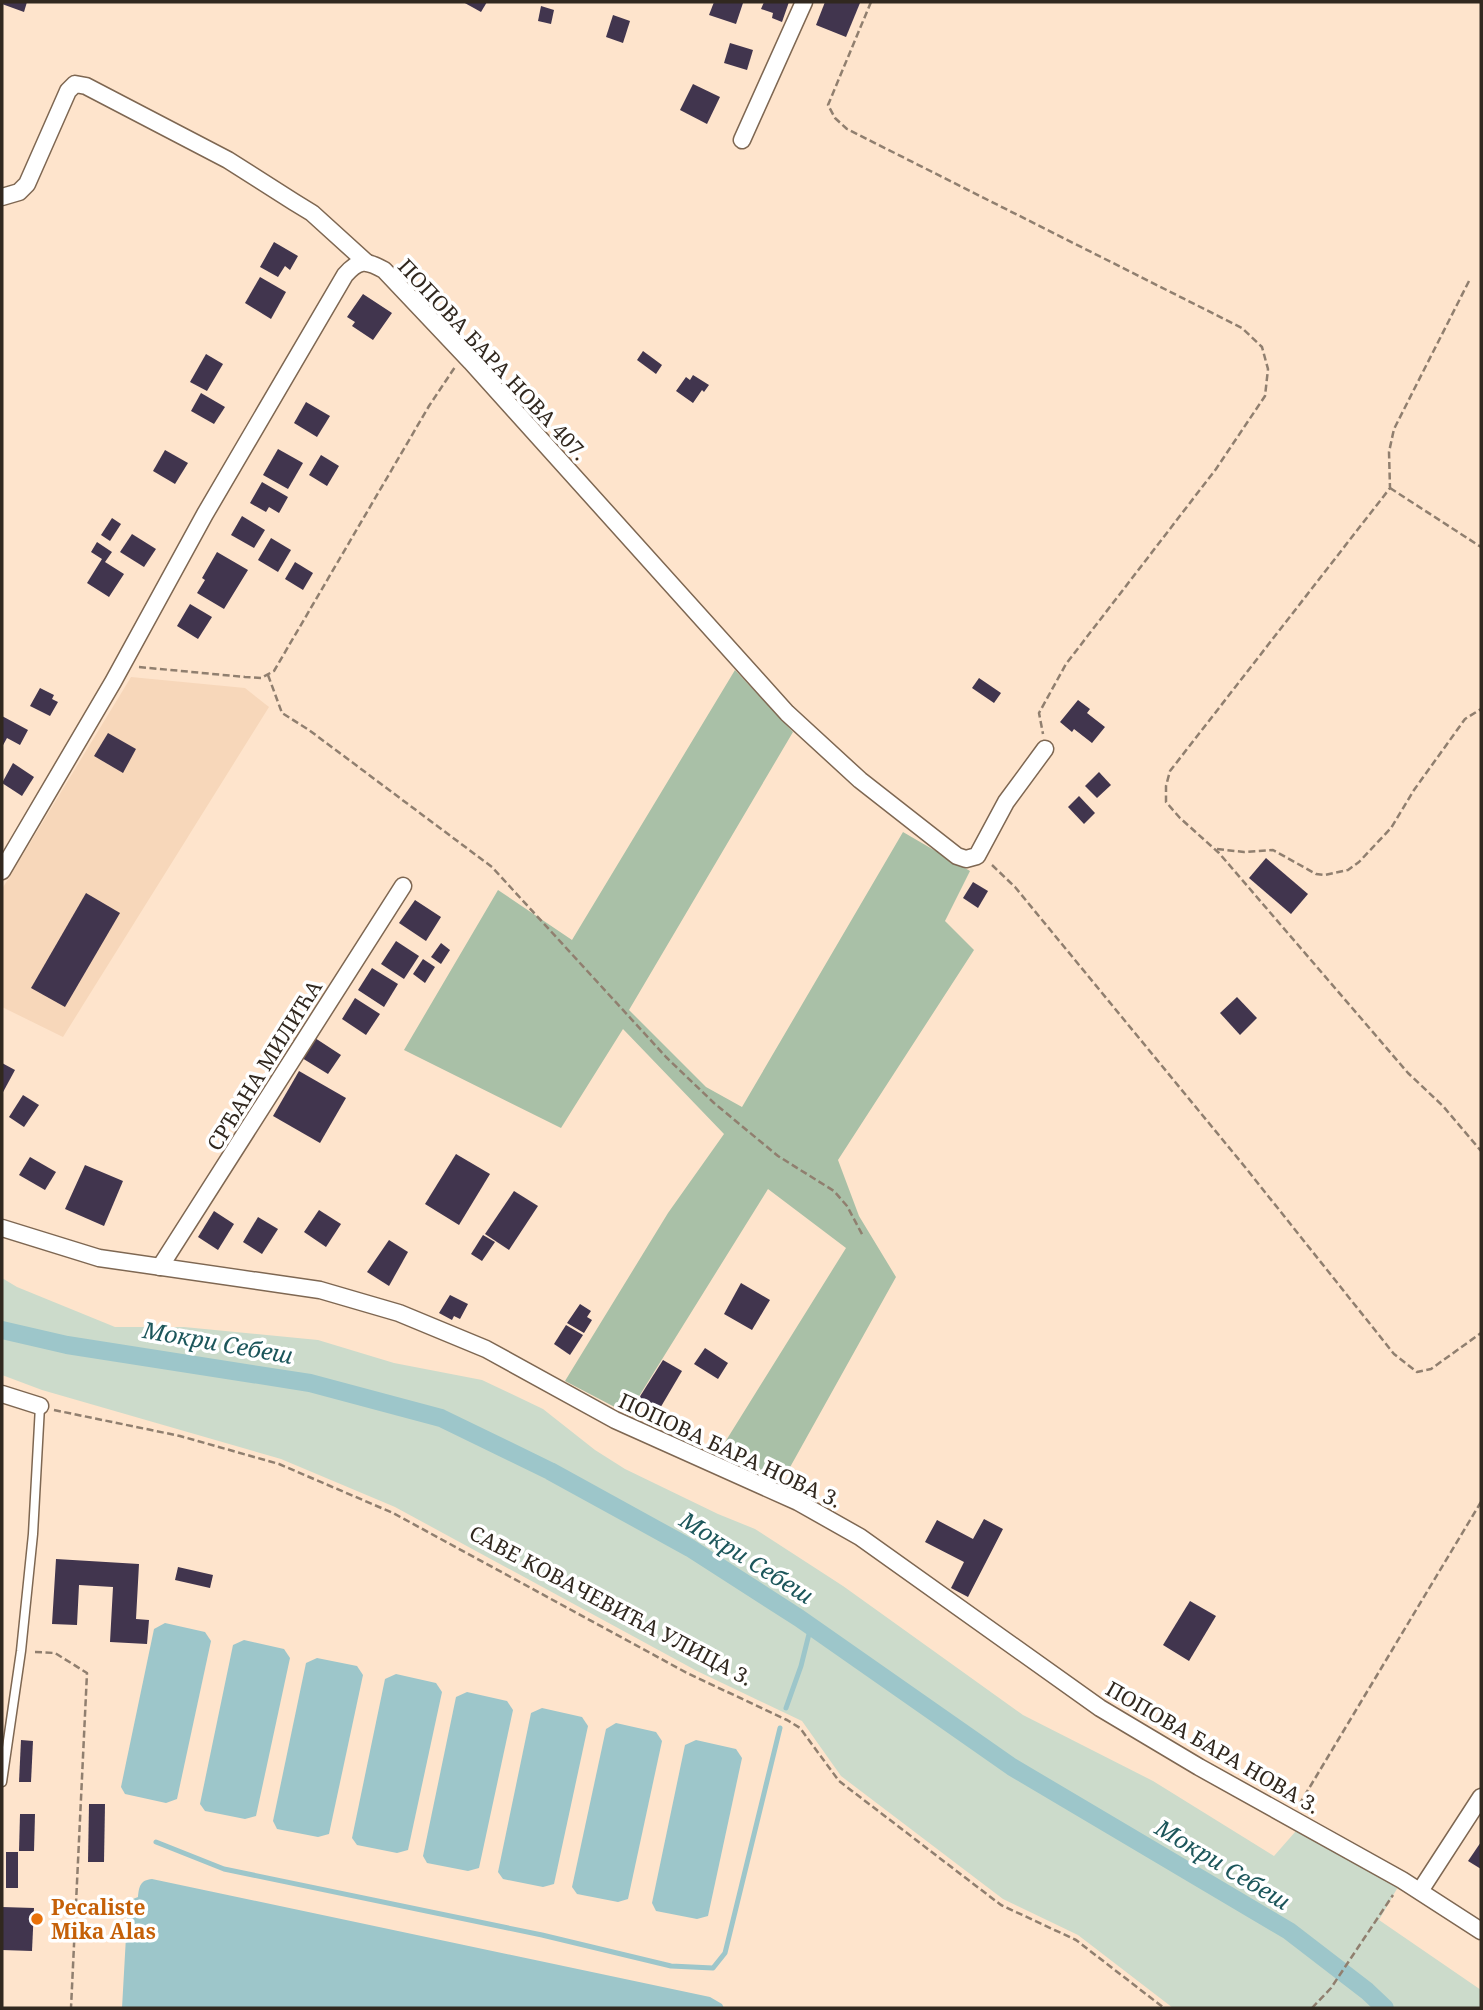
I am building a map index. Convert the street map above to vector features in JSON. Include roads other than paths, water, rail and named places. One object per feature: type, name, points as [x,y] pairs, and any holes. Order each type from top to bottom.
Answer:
[{"type":"street","points":[[742,141],[804,2]]},
{"type":"street","points":[[2,197],[19,192],[27,184],[68,91],[75,85],[86,86],[228,160],[312,213],[366,262]]},
{"type":"street","name":"ПОПОВА БАРА НОВА 407.","points":[[2,871],[122,665],[205,514],[345,275],[354,265],[366,262],[384,270],[787,713],[860,780],[947,849],[966,859],[977,856],[1006,802],[1045,749]]},
{"type":"street","name":"СРЂАНА МИЛИЋА","points":[[160,1267],[403,886]]},
{"type":"street","name":"ПОПОВА БАРА НОВА 3.","points":[[2,1228],[99,1258],[320,1290],[399,1313],[486,1349],[615,1420],[798,1502],[860,1537],[1100,1708],[1199,1767],[1402,1880],[1481,1931]]},
{"type":"street","points":[[2,1394],[40,1406]]},
{"type":"street","points":[[1420,1891],[1481,1797]]},
{"type":"lane","points":[[2,1782],[21,1651],[33,1534],[40,1406]]},
{"type":"water","points":[[165,1623],[205,1632],[211,1641],[177,1799],[166,1803],[125,1794],[121,1787],[154,1629]]},
{"type":"water","points":[[244,1640],[284,1649],[290,1658],[256,1816],[245,1819],[205,1811],[200,1804],[233,1645]]},
{"type":"water","points":[[317,1658],[357,1666],[363,1675],[329,1834],[318,1837],[277,1829],[273,1821],[306,1663]]},
{"type":"water","points":[[396,1674],[436,1683],[442,1692],[408,1850],[397,1853],[357,1845],[352,1838],[385,1679]]},
{"type":"water","points":[[467,1692],[507,1701],[513,1710],[479,1868],[468,1871],[427,1863],[423,1856],[456,1697]]},
{"type":"water","points":[[542,1708],[582,1717],[588,1726],[554,1884],[543,1887],[503,1879],[498,1872],[531,1713]]},
{"type":"water","points":[[616,1723],[656,1732],[662,1741],[628,1899],[618,1902],[577,1894],[572,1887],[606,1729]]},
{"type":"water","points":[[696,1740],[736,1749],[742,1758],[708,1916],[697,1919],[656,1911],[652,1903],[685,1745]]},
{"type":"water","points":[[152,1879],[710,1997],[724,2008],[122,2008],[128,1901],[138,1897],[141,1885]]},
{"type":"waterway","name":"Мокри Себеш","points":[[2,1330],[67,1345],[310,1383],[441,1418],[550,1471],[690,1548],[799,1618],[1012,1767],[1289,1931],[1385,2008]]},
{"type":"waterway","points":[[786,1708],[811,1626]]},
{"type":"waterway","points":[[156,1842],[224,1869],[542,1935],[671,1966],[713,1968],[725,1953],[780,1728]]},
{"type":"place","name":"Pecaliste Mika Alas","points":[[37,1919]]}]
